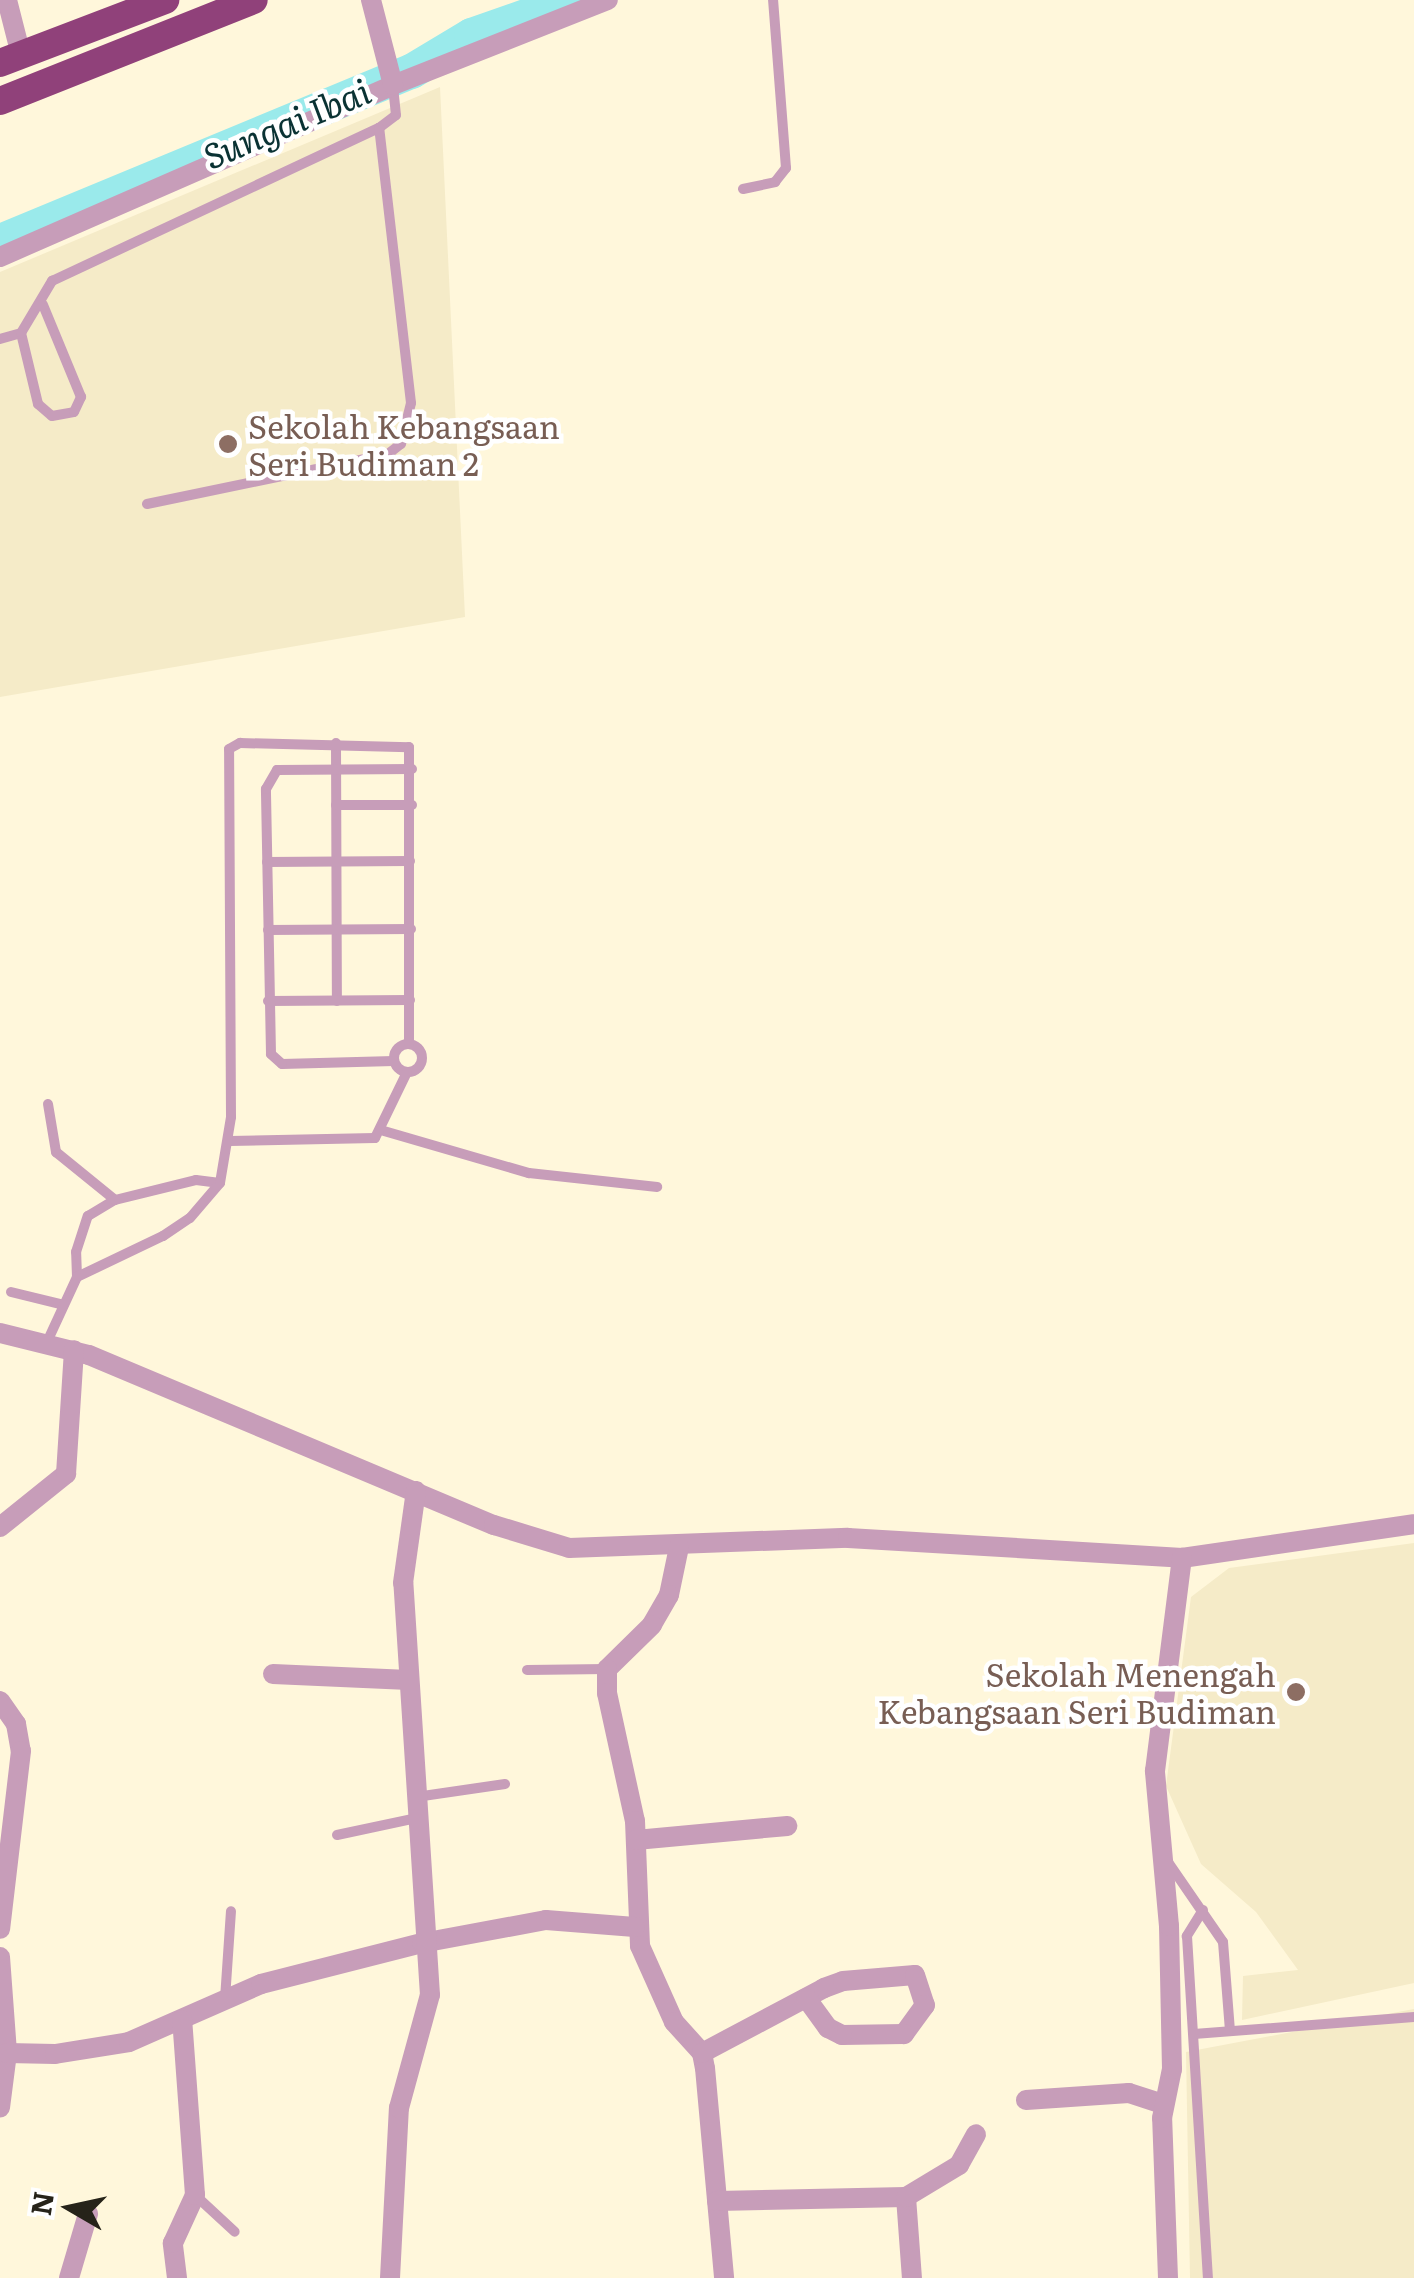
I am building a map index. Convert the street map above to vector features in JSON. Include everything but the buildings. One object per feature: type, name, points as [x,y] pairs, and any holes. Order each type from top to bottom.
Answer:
[{"type":"highway","points":[[10,59],[165,0]]},
{"type":"highway","points":[[0,101],[254,0]]},
{"type":"street","points":[[7,0],[10,59]]},
{"type":"street","points":[[0,257],[393,85],[608,0]]},
{"type":"street","points":[[372,5],[393,85]]},
{"type":"street","points":[[0,1333],[74,1350],[416,1492],[569,1548],[848,1538],[1182,1558],[1414,1524]]},
{"type":"street","points":[[0,1527],[66,1474],[74,1350]]},
{"type":"street","points":[[390,2278],[399,2108],[428,2007],[404,1549],[416,1492]]},
{"type":"street","points":[[679,1547],[669,1595],[652,1625],[607,1669],[636,1840],[635,1927],[674,2022],[702,2053],[724,2278]]},
{"type":"street","points":[[1168,2278],[1164,2104],[1172,2069],[1178,1927],[1164,1858],[1155,1770],[1182,1558]]},
{"type":"street","points":[[274,1674],[408,1680]]},
{"type":"street","points":[[0,1700],[21,1750],[0,1929]]},
{"type":"street","points":[[636,1840],[787,1826]]},
{"type":"street","points":[[6,2053],[100,2049],[306,1970],[422,1943],[546,1920],[635,1927]]},
{"type":"street","points":[[0,1958],[6,2053],[0,2108]]},
{"type":"street","points":[[702,2053],[806,1998],[843,1981],[909,1974],[922,1981],[925,2005],[904,2034],[842,2035],[828,2028],[806,1998]]},
{"type":"street","points":[[178,2278],[173,2243],[195,2196],[182,2020]]},
{"type":"street","points":[[1026,2100],[1129,2093],[1164,2104]]},
{"type":"street","points":[[717,2201],[906,2197],[959,2165],[976,2134]]},
{"type":"street","points":[[906,2197],[912,2278]]},
{"type":"street","points":[[69,2278],[88,2214]]},
{"type":"lane","points":[[743,189],[775,182],[786,168],[773,0]]},
{"type":"lane","points":[[0,339],[21,334],[43,305],[52,281],[379,128],[396,116],[393,85]]},
{"type":"lane","points":[[147,504],[388,454],[401,444],[412,403],[379,128]]},
{"type":"lane","points":[[21,334],[38,404],[52,416],[74,412],[80,397],[43,305]]},
{"type":"lane","points":[[336,743],[336,1000]]},
{"type":"lane","points":[[77,1277],[190,1218],[220,1183],[230,1141],[229,749],[336,743],[398,743],[409,747],[412,805],[409,1044],[422,1059],[406,1072],[384,1131]]},
{"type":"lane","points":[[406,1072],[394,1061],[282,1064],[270,1054],[267,862],[271,773],[412,768]]},
{"type":"lane","points":[[336,805],[412,805]]},
{"type":"lane","points":[[267,862],[410,861]]},
{"type":"lane","points":[[268,930],[411,930]]},
{"type":"lane","points":[[268,1001],[410,1000]]},
{"type":"lane","points":[[394,1061],[398,1048],[409,1044]]},
{"type":"lane","points":[[48,1104],[56,1152],[114,1200]]},
{"type":"lane","points":[[230,1141],[361,1140],[384,1131],[528,1173],[657,1187]]},
{"type":"lane","points":[[47,1342],[60,1304],[77,1277],[80,1228],[114,1200],[196,1180],[220,1183]]},
{"type":"lane","points":[[11,1292],[60,1304]]},
{"type":"lane","points":[[527,1670],[607,1669]]},
{"type":"lane","points":[[337,1835],[416,1808],[506,1784]]},
{"type":"lane","points":[[1164,1858],[1223,1942],[1230,2030]]},
{"type":"lane","points":[[1202,1910],[1178,1927],[1194,2034],[1208,2278]]},
{"type":"lane","points":[[225,2000],[232,1911]]},
{"type":"lane","points":[[1194,2034],[1414,2017]]},
{"type":"lane","points":[[195,2196],[235,2232]]},
{"type":"shaded area","name":"Sekolah Kebangsaan Seri Budiman 2","points":[[440,87],[465,617],[0,697],[0,272]]},
{"type":"shaded area","name":"Sekolah Menengah Kebangsaan Seri Budiman","points":[[1414,1543],[1414,1983],[1242,2020],[1243,1976],[1298,1970],[1256,1912],[1201,1864],[1166,1786],[1191,1597],[1229,1568]]},
{"type":"shaded area","points":[[1414,2009],[1414,2278],[1190,2278],[1186,2052]]},
{"type":"waterway","name":"Sungai Ibai","points":[[0,241],[411,71],[471,35],[571,0]]},
{"type":"place","name":"Sekolah Kebangsaan Seri Budiman 2","points":[[228,444]]},
{"type":"place","name":"Sekolah Menengah Kebangsaan Seri Budiman","points":[[1296,1692]]}]
